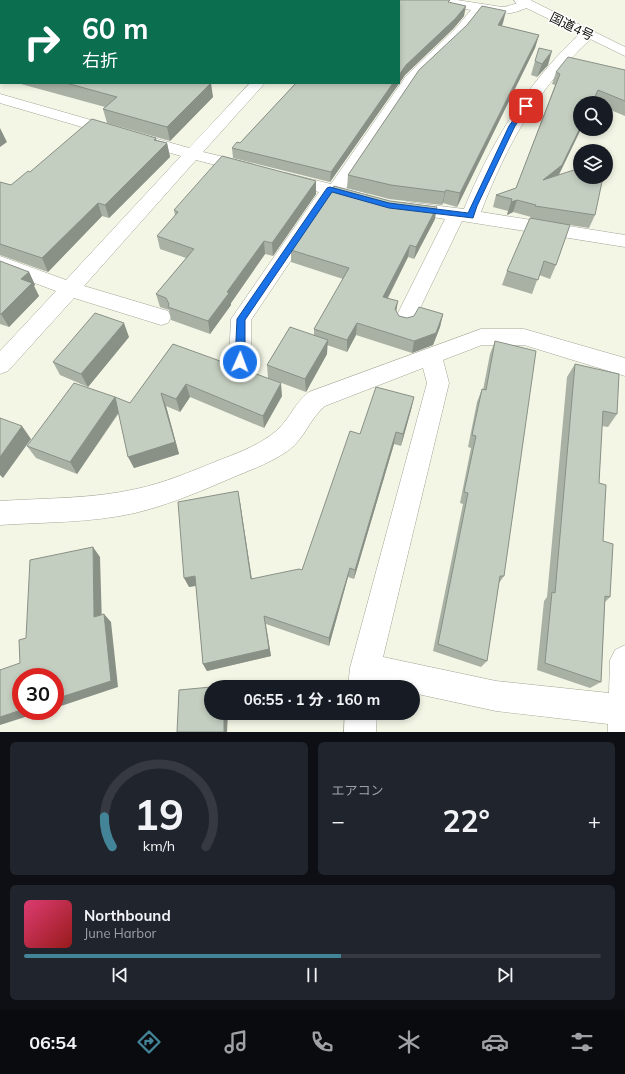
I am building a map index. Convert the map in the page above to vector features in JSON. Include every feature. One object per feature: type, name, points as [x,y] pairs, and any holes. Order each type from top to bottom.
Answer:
[{"type":"main road","points":[[434,0],[502,11],[517,8],[523,2]]},
{"type":"main road","name":"国道4号","points":[[545,0],[618,35]]},
{"type":"main road","name":"国道4号","points":[[523,2],[625,52]]},
{"type":"main road","points":[[240,362],[241,319],[411,79],[459,33],[478,8]]},
{"type":"main road","points":[[404,321],[463,215],[474,206],[512,126],[539,86],[570,49],[588,34]]},
{"type":"main road","points":[[400,70],[416,74]]},
{"type":"main road","points":[[1,362],[70,290],[191,154],[257,84]]},
{"type":"main road","points":[[0,98],[191,154],[382,204],[463,215],[625,241]]},
{"type":"main road","points":[[0,263],[70,290],[161,317]]},
{"type":"main road","points":[[0,513],[124,503],[181,487],[258,456],[281,442],[292,433],[302,412],[318,399],[481,337],[524,337],[625,367]]},
{"type":"main road","points":[[431,356],[438,383],[364,677],[460,687],[496,696],[624,718],[625,660]]},
{"type":"main road","points":[[360,732],[361,720]]},
{"type":"building","points":[[400,0],[450,0],[448,2],[466,6],[455,19],[406,65],[400,74]]},
{"type":"building","points":[[482,6],[506,11],[498,25],[539,35],[460,193],[446,190],[445,192],[391,185],[348,175],[419,70],[467,25]]},
{"type":"building","points":[[539,48],[552,51],[542,64],[535,61]]},
{"type":"building","points":[[568,57],[625,70],[625,101],[598,90],[595,96],[573,96],[573,136],[576,136],[562,165],[543,180],[573,170],[573,184],[602,184],[595,215],[535,206],[536,205],[517,200],[511,202],[512,199],[496,195],[516,188],[560,74],[556,72]]},
{"type":"building","points":[[70,84],[210,84],[167,127],[103,109],[117,97]]},
{"type":"building","points":[[295,84],[392,84],[331,172],[232,148],[237,142],[240,143]]},
{"type":"building","points":[[92,119],[156,138],[154,140],[167,143],[105,205],[98,203],[42,258],[0,244],[0,182],[11,185],[28,171],[30,172]]},
{"type":"building","points":[[222,156],[316,181],[272,243],[264,241],[208,321],[168,307],[169,304],[166,298],[156,294],[194,249],[157,236],[178,212],[174,210]]},
{"type":"building","points":[[334,186],[390,201],[437,207],[416,247],[410,245],[383,297],[398,301],[395,309],[399,316],[407,318],[414,316],[419,307],[443,314],[436,333],[414,341],[357,323],[347,340],[314,329],[349,268],[291,250]]},
{"type":"building","points":[[530,218],[570,225],[556,265],[544,261],[538,280],[507,271]]},
{"type":"building","points":[[0,261],[29,272],[21,279],[32,283],[1,314],[0,314]]},
{"type":"building","points":[[95,313],[124,323],[81,374],[53,362]]},
{"type":"building","points":[[290,327],[328,340],[305,379],[267,365]]},
{"type":"building","points":[[495,341],[536,351],[504,576],[500,576],[487,661],[438,644],[468,493],[464,492],[476,436],[472,435],[482,389],[486,390]]},
{"type":"building","points":[[173,344],[281,383],[263,416],[186,384],[176,399],[161,393],[175,442],[128,457],[115,397],[130,403]]},
{"type":"building","points":[[575,364],[619,374],[617,414],[603,411],[599,483],[606,485],[603,541],[613,544],[610,597],[605,596],[601,682],[545,663],[552,592],[555,593]]},
{"type":"building","points":[[74,383],[115,397],[70,462],[27,446]]},
{"type":"building","points":[[376,387],[414,397],[403,434],[396,432],[355,570],[350,568],[329,638],[264,616],[269,649],[203,664],[195,576],[184,578],[178,502],[238,491],[251,579],[299,569],[302,570],[350,431],[360,434]]},
{"type":"building","points":[[0,418],[22,426],[0,457]]},
{"type":"building","points":[[93,547],[94,617],[104,614],[111,681],[64,696],[64,668],[12,668],[12,713],[0,717],[0,670],[20,663],[19,640],[26,638],[30,560]]},
{"type":"building","points":[[204,688],[204,720],[224,720],[224,732],[177,732],[179,690]]},
{"type":"route","points":[[240,362],[241,319],[245,311],[330,189],[389,206],[470,216],[512,126],[526,106]]}]
